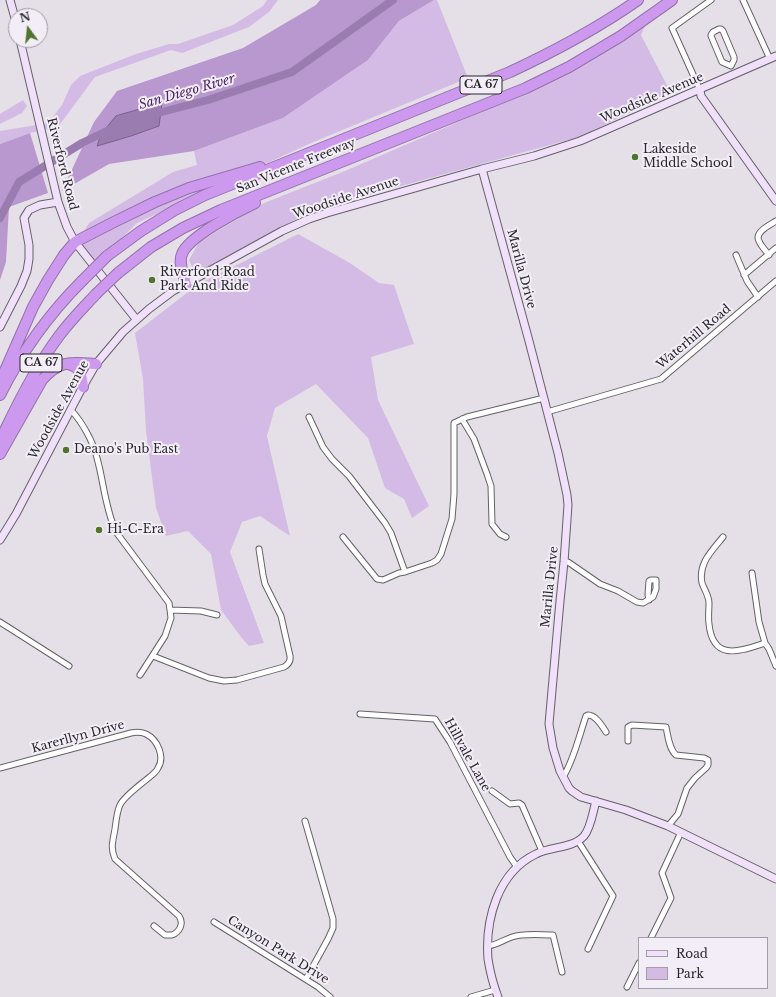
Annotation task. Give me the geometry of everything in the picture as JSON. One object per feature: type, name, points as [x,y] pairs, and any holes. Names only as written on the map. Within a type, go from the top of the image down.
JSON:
[{"type":"highway","name":"San Vicente Freeway","points":[[0,396],[20,359],[64,299],[107,256],[141,231],[181,207],[205,195],[510,72],[557,50],[614,17],[638,0]]},
{"type":"highway","name":"San Vicente Freeway","points":[[0,441],[10,418],[31,379],[60,334],[96,294],[118,273],[151,247],[183,228],[221,210],[526,88],[568,67],[620,36],[672,0]]},
{"type":"highway","points":[[0,382],[32,307],[64,255],[75,242],[155,202],[190,188],[314,151]]},
{"type":"highway","points":[[186,285],[181,263],[182,254],[185,248],[194,240],[214,225],[237,212],[353,157]]},
{"type":"highway","points":[[0,454],[42,380],[50,371],[66,363],[74,362],[96,364]]},
{"type":"highway","points":[[66,363],[75,366],[80,371],[83,387]]},
{"type":"street","points":[[711,0],[672,28],[700,90],[701,96],[776,201]]},
{"type":"street","points":[[743,0],[773,57]]},
{"type":"street","points":[[731,66],[734,57],[723,30],[719,29],[713,32],[711,36],[722,62],[731,66],[734,74]]},
{"type":"street","name":"Riverford Road","points":[[22,48],[55,191],[67,227],[75,242],[136,319]]},
{"type":"street","name":"Woodside Avenue","points":[[0,540],[16,514],[96,364],[136,319],[167,296],[282,231],[308,220],[327,213],[482,169],[534,156],[580,141],[773,57]]},
{"type":"street","name":"Marilla Drive","points":[[482,169],[544,398],[567,495],[568,505],[564,562],[549,724],[553,748],[563,777],[572,791],[581,797],[626,810],[668,826],[776,879]]},
{"type":"street","points":[[0,327],[27,271],[29,259],[24,218],[29,210],[40,205],[58,202]]},
{"type":"street","points":[[769,254],[758,241],[758,237],[759,233],[776,221]]},
{"type":"street","points":[[744,275],[776,248]]},
{"type":"street","points":[[736,255],[747,281],[758,297]]},
{"type":"street","name":"Waterhill Road","points":[[547,412],[661,379],[776,281]]},
{"type":"street","points":[[343,537],[377,580],[383,580],[437,560],[441,554],[452,519],[454,494],[454,423],[462,419],[544,398]]},
{"type":"street","points":[[71,410],[87,432],[97,457],[110,521],[116,532],[169,603],[171,618],[165,636],[140,675]]},
{"type":"street","points":[[309,417],[323,447],[332,459],[349,476],[391,533],[405,572]]},
{"type":"street","points":[[462,419],[474,439],[487,474],[490,486],[492,524],[500,534],[506,537]]},
{"type":"street","points":[[723,537],[706,558],[702,570],[702,582],[709,602],[708,624],[712,640],[718,647],[727,651],[745,649],[765,643]]},
{"type":"street","points":[[152,656],[208,678],[224,681],[237,680],[284,667],[288,664],[290,656],[281,616],[265,584],[259,549]]},
{"type":"street","points":[[564,562],[568,562],[583,574],[600,584],[618,591],[637,602],[643,603],[649,600]]},
{"type":"street","points":[[752,573],[759,622],[765,643],[776,666]]},
{"type":"street","points":[[170,610],[201,611],[217,615]]},
{"type":"street","points":[[0,622],[69,666]]},
{"type":"street","name":"Hillvale Lane","points":[[360,714],[435,720],[450,742],[517,868]]},
{"type":"street","points":[[563,777],[586,716],[592,716],[602,725],[606,732]]},
{"type":"street","points":[[628,741],[628,727],[632,725],[666,727],[671,748],[676,755],[704,758],[708,760],[708,765],[706,768],[687,788],[678,814],[668,826]]},
{"type":"street","name":"Karerllyn Drive","points":[[0,768],[131,733],[139,732],[146,734],[153,739],[158,745],[160,751],[161,758],[158,768],[124,799],[119,806],[112,851],[115,859],[181,919],[181,926],[178,932],[171,935],[165,935],[154,926]]},
{"type":"street","points":[[492,791],[510,804],[519,803],[522,805],[542,851]]},
{"type":"street","points":[[471,997],[496,994],[488,956],[489,927],[491,914],[502,886],[517,868],[532,856],[542,851],[568,845],[578,841],[584,836],[588,829],[596,802]]},
{"type":"street","points":[[305,821],[333,919],[333,928],[306,979]]},
{"type":"street","points":[[652,937],[671,898],[662,873],[681,832]]},
{"type":"street","points":[[578,841],[613,896],[588,949]]},
{"type":"street","name":"Canyon Park Drive","points":[[214,922],[306,979],[323,990],[330,997]]},
{"type":"street","points":[[488,946],[493,946],[508,938],[516,936],[553,935],[562,972]]},
{"type":"street","points":[[627,987],[638,965]]},
{"type":"green space","points":[[267,0],[278,0],[269,12],[249,27],[182,53],[171,50],[95,77],[58,127],[30,133],[0,144],[0,131],[48,123],[62,105],[71,85],[80,76],[136,54],[169,44],[178,44],[233,25],[263,6]]},
{"type":"green space","points":[[434,0],[437,0],[468,78],[311,143],[137,223],[96,263],[78,241],[89,223],[173,172],[197,165],[194,151],[283,118],[368,60],[399,21]]},
{"type":"green space","points":[[647,22],[641,35],[671,93],[579,137],[311,211],[196,275],[189,260],[199,242],[264,203],[345,171],[511,99]]},
{"type":"green space","points":[[23,100],[27,106],[22,113],[0,124],[0,114]]},
{"type":"green space","points":[[298,234],[350,263],[379,283],[394,285],[414,344],[371,357],[378,400],[429,506],[412,518],[404,499],[385,488],[368,438],[316,384],[275,408],[267,436],[290,536],[260,516],[242,522],[230,552],[264,643],[249,646],[221,610],[211,554],[188,531],[166,536],[156,508],[146,431],[143,379],[135,333],[197,285]]},
{"type":"shaded area","points":[[320,0],[434,0],[399,21],[368,60],[283,118],[194,151],[109,164],[62,191],[94,122],[117,91],[243,48],[316,5]]},
{"type":"shaded area","points":[[162,103],[159,126],[97,146],[101,134],[116,116]]},
{"type":"shaded area","points":[[30,133],[48,193],[9,207],[6,262],[0,280],[0,144]]},
{"type":"waterway","name":"San Diego River","points":[[150,115],[208,100],[292,72],[393,0]]},
{"type":"waterway","name":"San Diego River","points":[[0,218],[19,182],[82,143],[111,129]]},
{"type":"place","name":"Lakeside Middle School","points":[[635,157]]},
{"type":"place","name":"Riverford Road Park And Ride","points":[[152,280]]},
{"type":"place","name":"Deano's Pub East","points":[[66,450]]},
{"type":"place","name":"Hi-C-Era","points":[[99,530]]}]
